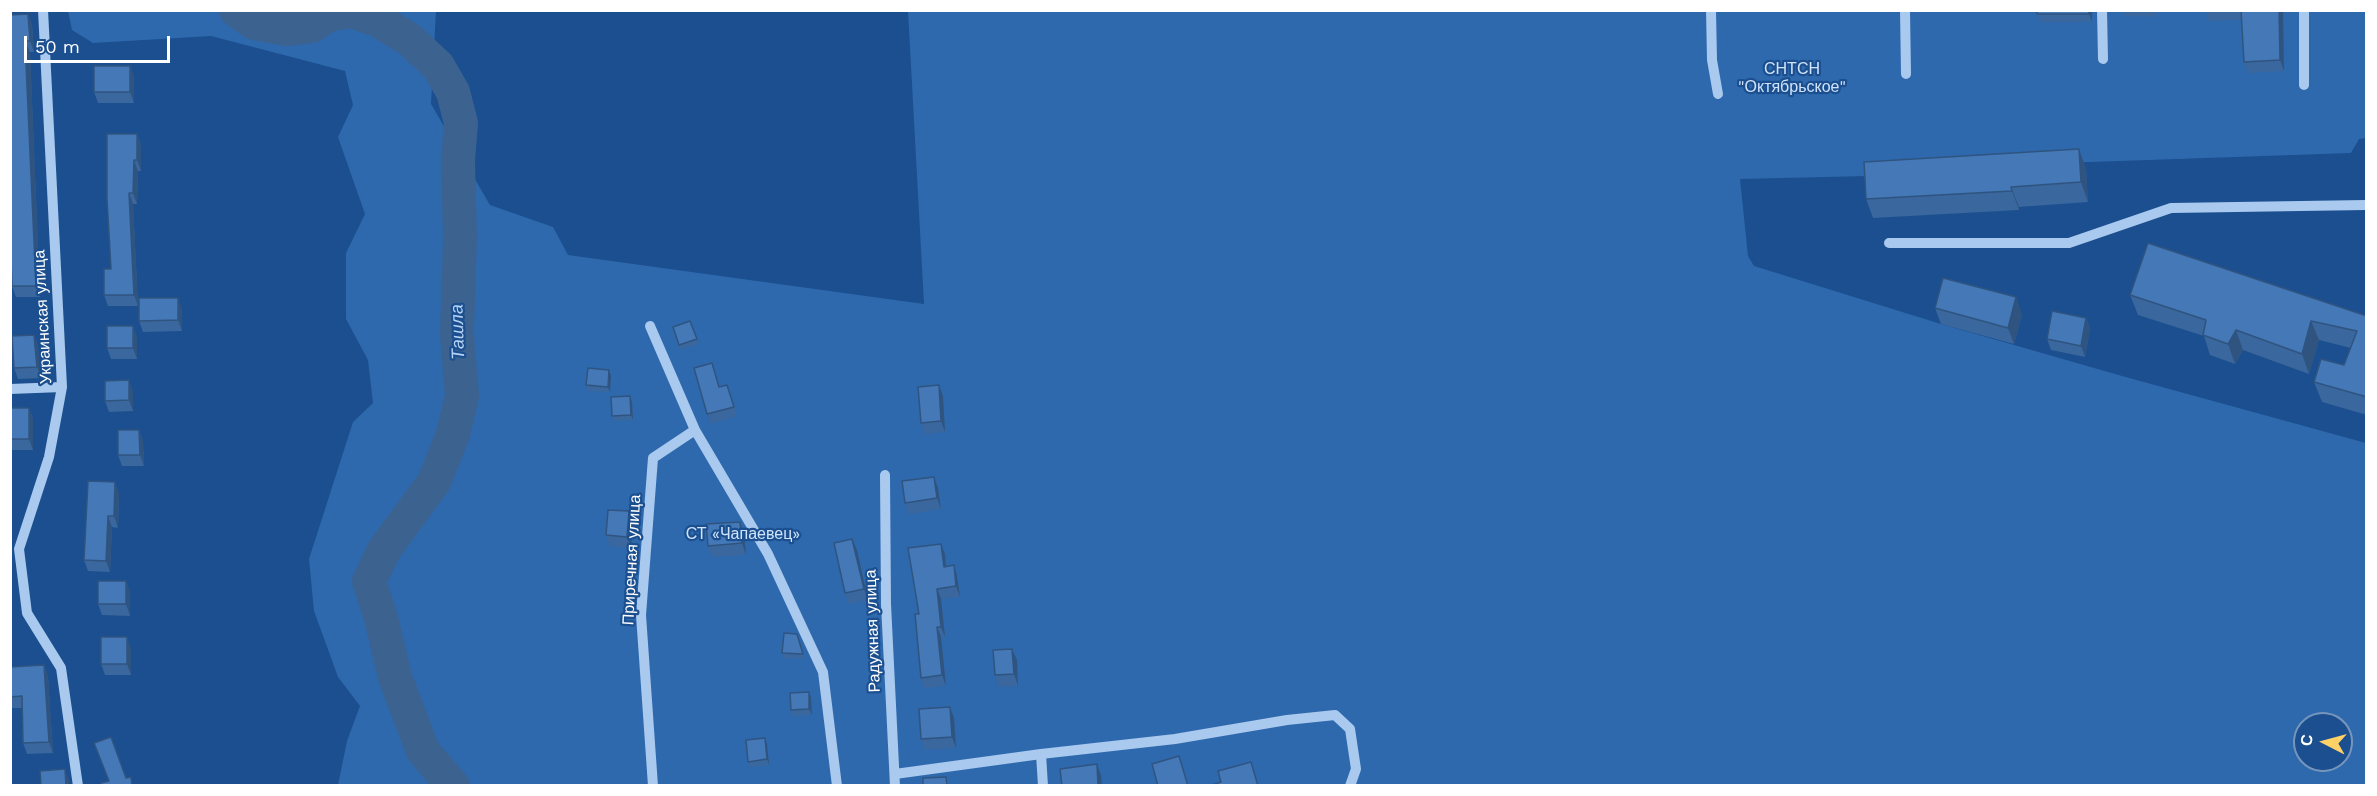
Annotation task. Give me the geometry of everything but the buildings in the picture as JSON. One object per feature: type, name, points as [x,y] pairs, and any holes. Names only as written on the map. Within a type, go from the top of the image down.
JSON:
[{"type":"street","name":"Украинская улица","points":[[43,10],[62,387],[49,457],[20,549],[27,613],[61,668],[78,786]]},
{"type":"street","points":[[1711,10],[1712,60],[1719,94]]},
{"type":"street","points":[[1905,10],[1906,75]]},
{"type":"street","points":[[2103,10],[2103,59]]},
{"type":"street","points":[[2304,10],[2304,85]]},
{"type":"street","points":[[1889,243],[2069,243],[2171,208],[2367,205]]},
{"type":"street","points":[[650,326],[695,430],[768,554],[823,672],[837,786]]},
{"type":"street","points":[[10,389],[62,387]]},
{"type":"street","name":"Приречная улица","points":[[653,786],[641,615],[653,458],[695,430]]},
{"type":"street","name":"Радужная улица","points":[[885,475],[886,604],[895,780]]},
{"type":"street","points":[[895,780],[1041,754],[1175,739],[1287,720],[1335,715],[1350,729],[1356,769],[1350,786]]},
{"type":"street","points":[[1041,754],[1043,786]]},
{"type":"green space","points":[[68,11],[436,11],[431,104],[490,205],[553,227],[568,255],[924,304],[908,11],[2366,11],[2366,138],[2359,139],[2351,153],[2003,165],[1868,176],[1740,179],[1748,256],[1754,266],[1941,324],[2366,443],[2366,785],[338,785],[347,741],[360,706],[338,677],[314,611],[309,559],[353,422],[373,403],[368,360],[346,319],[346,253],[365,214],[338,137],[353,105],[345,71],[211,36],[93,43],[72,30]]},
{"type":"waterway","name":"Ташла","points":[[236,10],[254,23],[287,29],[312,26],[328,15],[351,11],[378,20],[410,40],[438,66],[453,92],[461,123],[458,160],[460,237],[457,334],[462,396],[453,434],[434,482],[384,550],[369,581],[381,618],[395,677],[423,751],[453,786]]},
{"type":"park label","name":"СНТСН \"Октябрьское\"","points":[[1792,78]]},
{"type":"park label","name":"СТ «Чапаевец»","points":[[743,534]]}]
